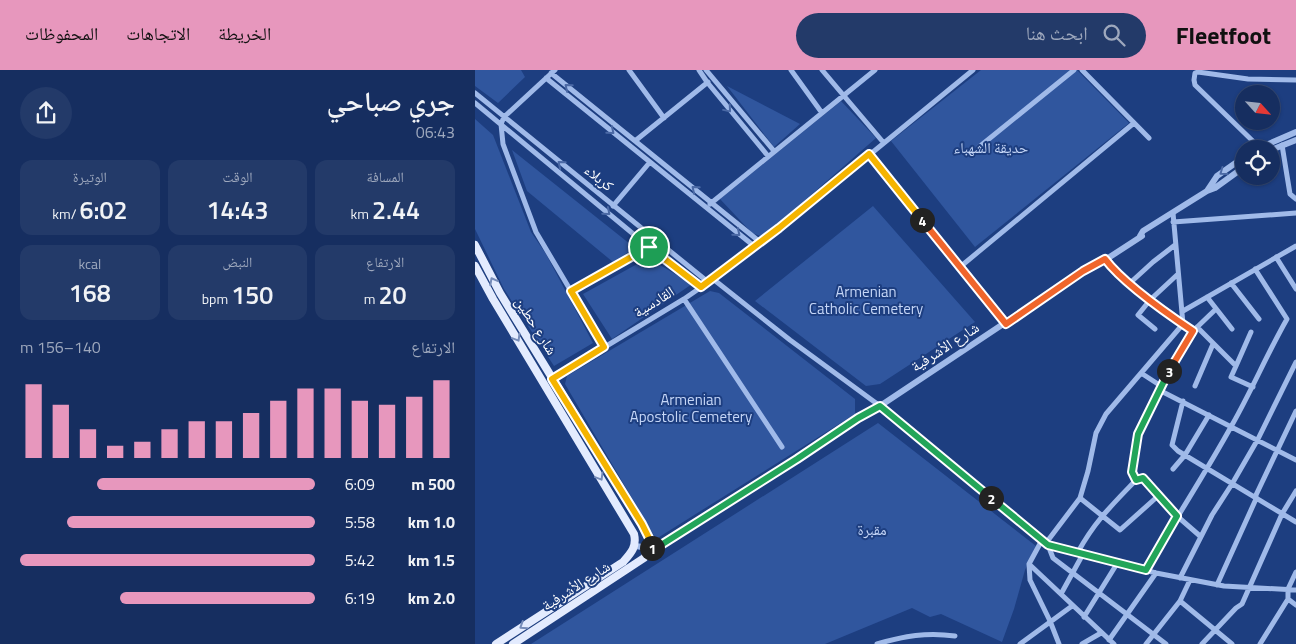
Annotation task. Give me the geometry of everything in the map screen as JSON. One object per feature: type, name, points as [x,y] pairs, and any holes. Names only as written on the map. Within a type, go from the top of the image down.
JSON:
[{"type":"main road","name":"شارع حطين","points":[[475,245],[500,293],[642,524],[650,540],[650,548]]},
{"type":"main road","name":"شارع حطين","points":[[475,266],[634,534],[635,546]]},
{"type":"main road","name":"شارع الأشرفية","points":[[496,644],[623,562],[635,546]]},
{"type":"main road","name":"شارع الأشرفية","points":[[513,644],[644,558],[650,548]]},
{"type":"street","points":[[629,70],[663,118]]},
{"type":"street","points":[[699,70],[768,156]]},
{"type":"street","points":[[706,70],[774,151]]},
{"type":"street","points":[[791,70],[822,113]]},
{"type":"street","points":[[822,70],[883,142]]},
{"type":"street","points":[[706,208],[875,70]]},
{"type":"street","name":"القادسية","points":[[552,379],[711,280],[779,228],[973,70]]},
{"type":"street","points":[[979,147],[1074,70]]},
{"type":"street","points":[[1082,70],[1149,138]]},
{"type":"street","points":[[604,347],[536,232],[503,144],[501,124],[504,117],[553,72],[760,242]]},
{"type":"street","points":[[1251,140],[1195,85],[1193,80],[1196,72],[1255,80],[1296,80]]},
{"type":"street","points":[[545,78],[754,246]]},
{"type":"street","points":[[635,141],[712,78]]},
{"type":"street","name":"كربلاء","points":[[475,93],[613,206],[880,406],[1045,543]]},
{"type":"street","name":"كربلاء","points":[[475,103],[649,247],[701,287]]},
{"type":"street","points":[[960,267],[1134,123]]},
{"type":"street","points":[[1278,140],[1296,132]]},
{"type":"street","points":[[1296,140],[1282,145],[1290,194],[1296,199]]},
{"type":"street","points":[[869,154],[1006,324]]},
{"type":"street","points":[[613,206],[650,162]]},
{"type":"street","name":"شارع الأشرفية","points":[[1207,191],[1217,176],[1235,163]]},
{"type":"street","name":"شارع الأشرفية","points":[[650,548],[661,545],[797,459],[805,457],[860,418],[1235,174]]},
{"type":"street","points":[[1059,644],[1051,621],[1030,580],[1029,564],[1080,498],[1096,433],[1106,414],[1159,355],[1183,324],[1173,213]]},
{"type":"street","points":[[1173,222],[1296,213]]},
{"type":"street","points":[[1130,283],[1175,245]]},
{"type":"street","points":[[1183,311],[1296,246]]},
{"type":"street","points":[[571,291],[649,247]]},
{"type":"street","points":[[1277,257],[1296,289]]},
{"type":"street","points":[[1105,259],[1111,267],[1150,300],[1183,324],[1195,329],[1236,366]]},
{"type":"street","points":[[1146,570],[1232,426],[1287,319],[1255,269]]},
{"type":"street","points":[[1155,329],[1137,315],[1178,274]]},
{"type":"street","points":[[1231,283],[1259,319]]},
{"type":"street","points":[[1207,297],[1232,329]]},
{"type":"street","points":[[684,298],[782,447]]},
{"type":"street","points":[[1136,480],[1132,472],[1138,434],[1176,358],[1195,329],[1216,309]]},
{"type":"street","points":[[1251,332],[1231,377],[1253,387]]},
{"type":"street","points":[[1195,386],[1213,344]]},
{"type":"street","points":[[1180,578],[1200,536],[1258,440],[1296,362]]},
{"type":"street","points":[[1141,373],[1160,388],[1183,401],[1296,460]]},
{"type":"street","points":[[1183,401],[1172,445],[1185,455],[1296,522]]},
{"type":"street","points":[[1217,585],[1256,499],[1256,495],[1296,411]]},
{"type":"street","points":[[1173,469],[1185,455],[1209,415]]},
{"type":"street","points":[[1061,594],[1073,573],[1089,532],[1101,515],[1136,480],[1143,478],[1177,516],[1200,536]]},
{"type":"street","points":[[1202,644],[1235,608],[1242,604],[1282,514],[1296,491]]},
{"type":"street","points":[[1080,498],[1120,530],[1158,496]]},
{"type":"street","points":[[1045,543],[1156,573],[1190,580],[1217,585],[1296,590]]},
{"type":"street","points":[[1045,543],[1053,558],[1166,644]]},
{"type":"street","points":[[635,546],[650,548]]},
{"type":"street","points":[[1084,617],[1100,594],[1118,562]]},
{"type":"street","points":[[1029,564],[1113,644]]},
{"type":"street","points":[[1260,644],[1288,599],[1288,589],[1296,572]]},
{"type":"street","points":[[1109,640],[1156,573]]},
{"type":"street","points":[[1146,644],[1180,601],[1190,580]]},
{"type":"street","points":[[1288,599],[1296,605]]},
{"type":"street","points":[[1180,601],[1232,644]]},
{"type":"street","points":[[1021,644],[1073,606]]},
{"type":"street","points":[[877,644],[936,633],[955,636]]},
{"type":"street","points":[[1082,644],[1101,633]]},
{"type":"green space","points":[[475,70],[521,70],[525,77],[498,103],[475,86]]},
{"type":"green space","name":"حديقة الشهباء","points":[[981,70],[1077,70],[1129,123],[975,247],[891,141]]},
{"type":"green space","points":[[727,86],[800,124],[774,147]]},
{"type":"green space","points":[[841,101],[876,138],[763,237],[752,233],[720,199]]},
{"type":"green space","points":[[475,119],[493,135],[531,232],[546,254],[593,343],[554,366],[504,289],[475,229]]},
{"type":"green space","points":[[512,150],[635,248],[613,262],[527,191]]},
{"type":"green space","name":"Armenian Catholic Cemetery","points":[[873,206],[975,322],[880,384],[866,386],[755,301]]},
{"type":"green space","points":[[648,258],[692,284],[612,339],[583,294]]},
{"type":"green space","name":"Armenian Apostolic Cemetery","points":[[710,291],[719,293],[855,399],[855,414],[656,539],[565,384],[567,376]]},
{"type":"green space","name":"مقبرة","points":[[878,423],[1036,546],[1025,570],[1002,642],[941,614],[930,617],[912,608],[825,644],[531,644]]},
{"type":"route","points":[[869,154],[1006,324],[1083,271],[1105,259],[1111,267],[1150,300],[1193,331],[1176,358],[1138,434],[1132,472],[1136,480],[1143,478],[1177,516],[1146,570],[1048,545],[880,406],[858,418],[661,545],[650,548],[650,540],[642,524],[552,379],[604,347],[571,291],[649,247],[701,287],[779,228],[869,154]]}]
